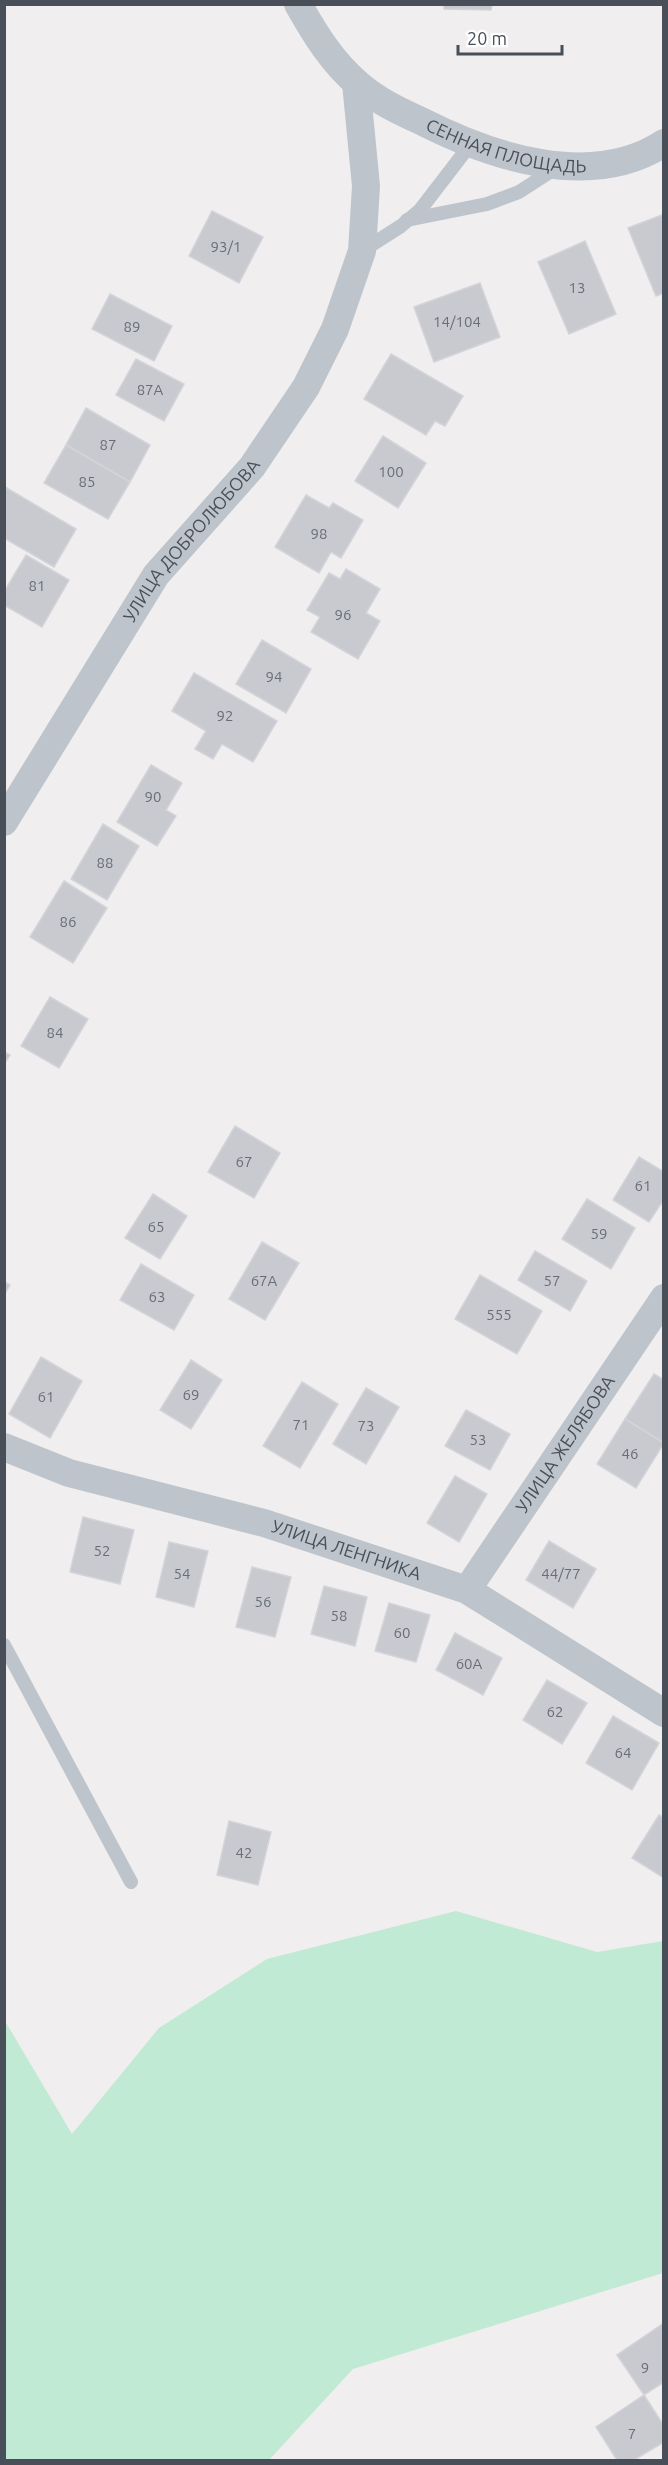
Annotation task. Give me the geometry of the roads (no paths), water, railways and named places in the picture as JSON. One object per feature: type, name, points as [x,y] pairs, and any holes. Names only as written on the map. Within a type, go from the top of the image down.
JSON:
[{"type":"street","name":"СЕННАЯ ПЛОЩАДЬ","points":[[298,4],[320,42],[342,70],[356,83],[400,111],[470,145],[541,164],[583,167],[620,161],[661,147]]},
{"type":"street","points":[[356,83],[366,186],[362,251]]},
{"type":"street","name":"УЛИЦА ДОБРОЛЮБОВА","points":[[4,822],[156,575],[252,468],[306,387],[335,329],[362,251]]},
{"type":"street","name":"УЛИЦА ЖЕЛЯБОВА","points":[[467,1590],[663,1298]]},
{"type":"street","name":"УЛИЦА ЛЕНГНИКА","points":[[4,1447],[69,1473],[264,1523],[467,1590],[663,1713]]},
{"type":"lane","points":[[362,251],[407,220],[432,195],[470,145]]},
{"type":"lane","points":[[407,220],[487,204],[519,192],[561,165]]},
{"type":"lane","points":[[4,1645],[131,1882]]}]
